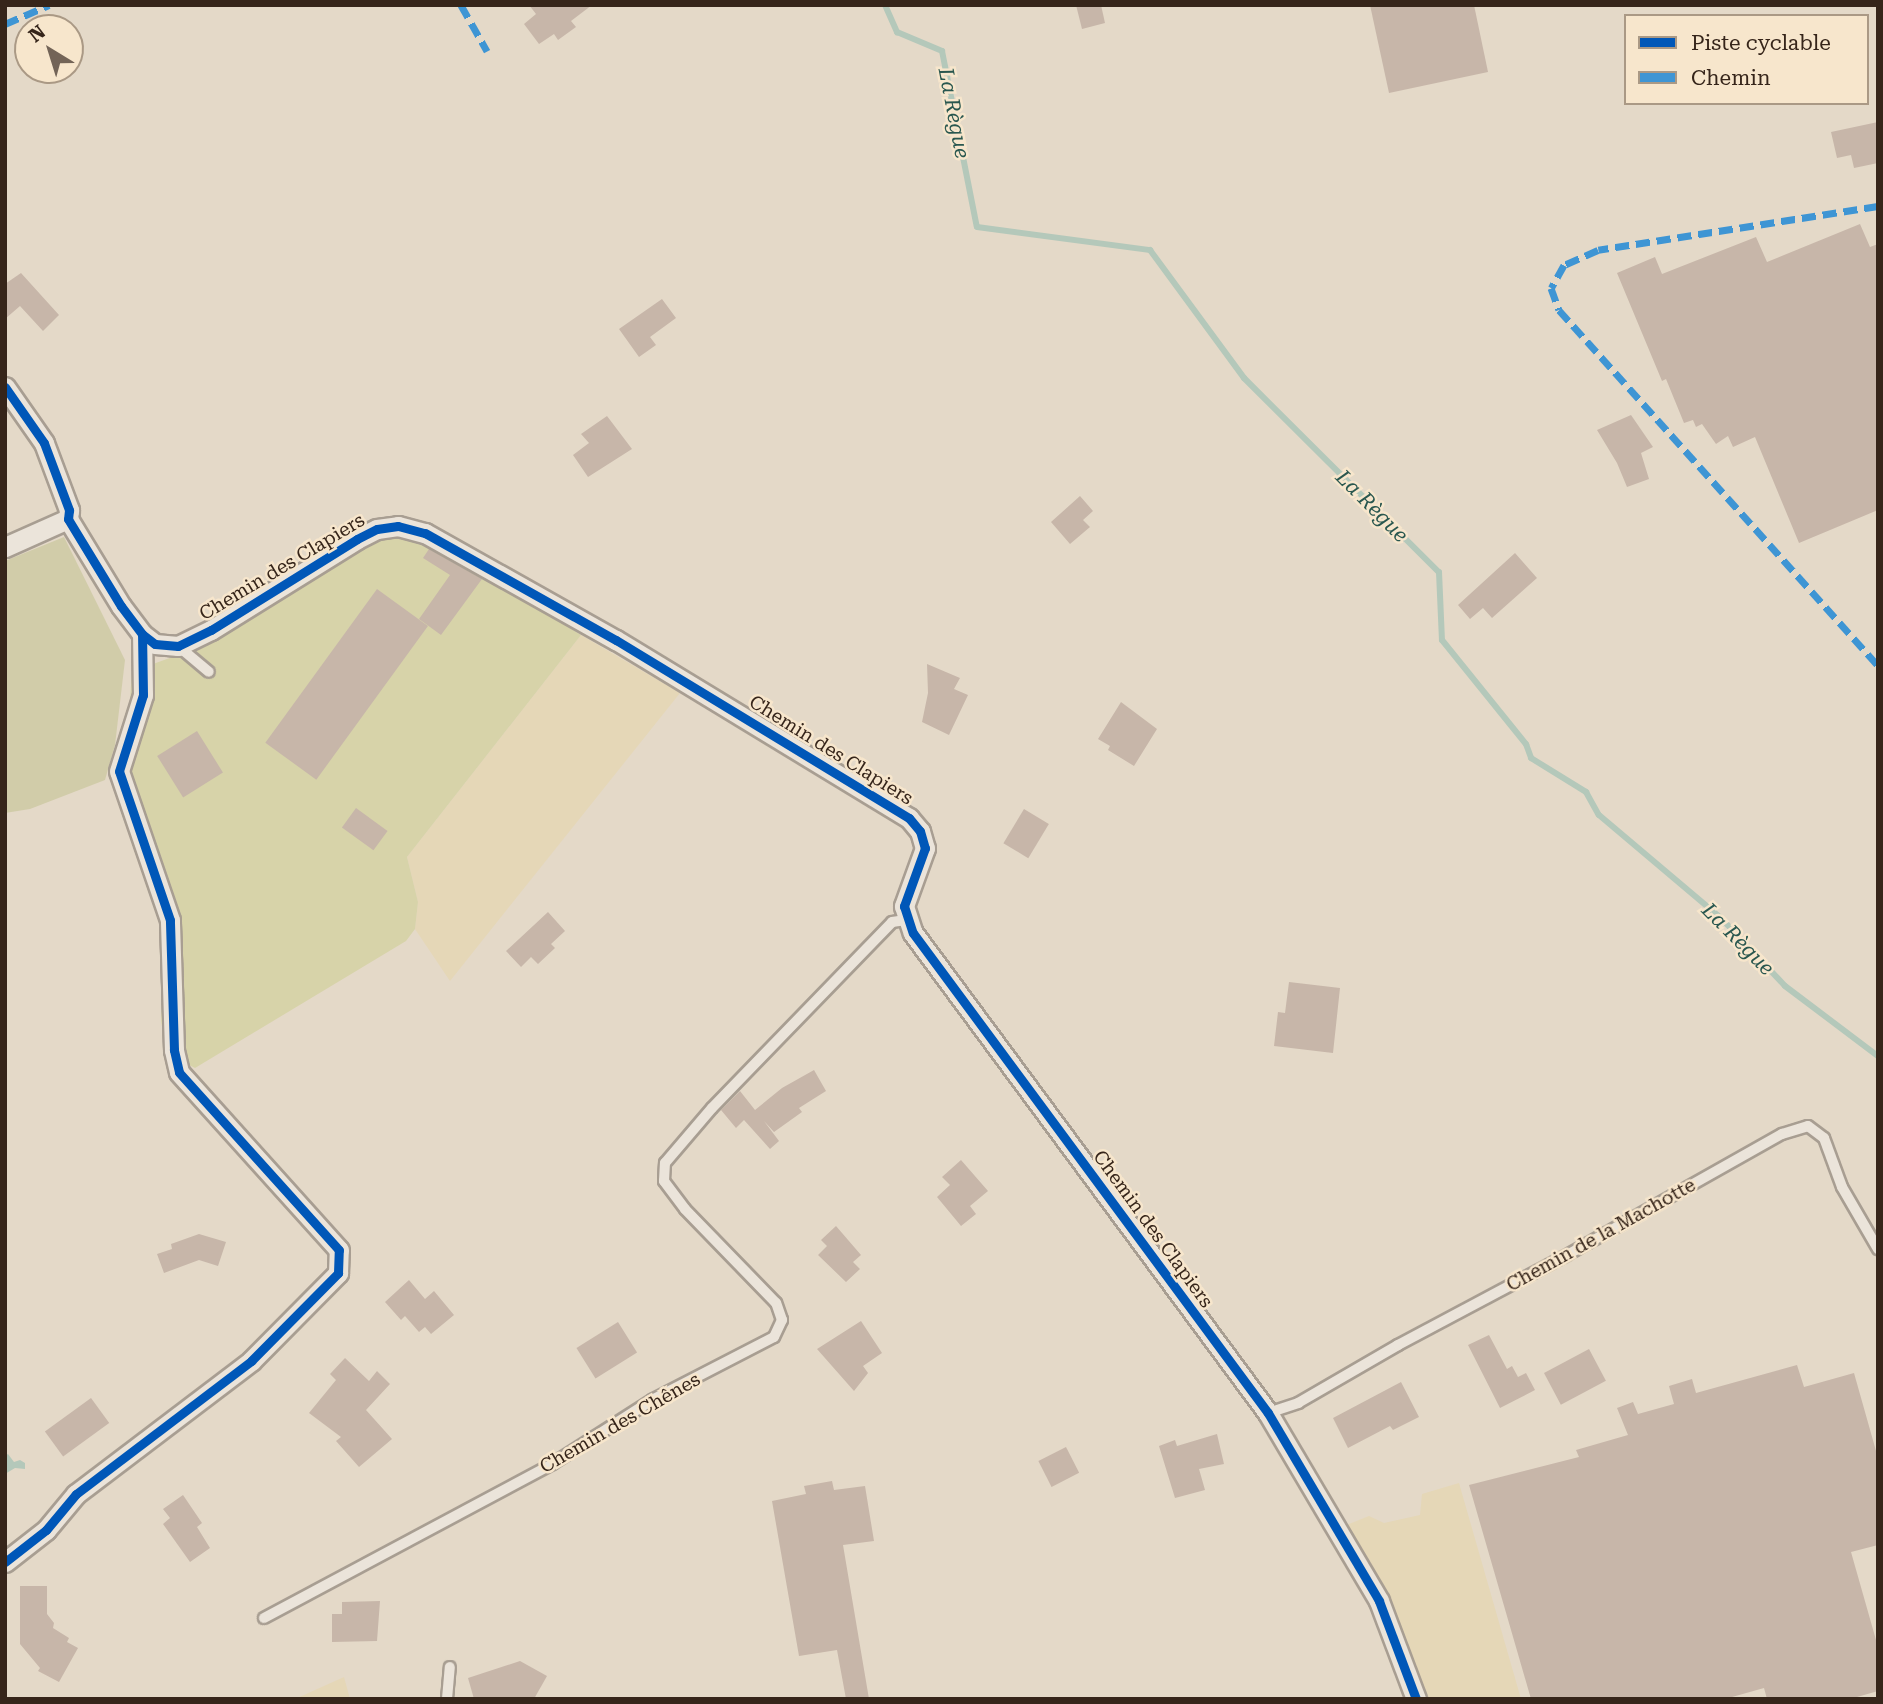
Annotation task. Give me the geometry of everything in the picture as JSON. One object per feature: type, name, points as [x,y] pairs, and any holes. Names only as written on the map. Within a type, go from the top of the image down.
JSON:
[{"type":"street","points":[[5,387],[44,443],[69,510],[68,519],[121,606],[142,634],[155,644],[178,646]]},
{"type":"street","points":[[5,547],[68,519]]},
{"type":"street","name":"Chemin des Clapiers","points":[[178,646],[211,630],[377,529],[398,526],[425,533],[627,646],[909,818],[920,831],[925,848],[904,906],[906,920],[913,933],[1268,1413],[1379,1601],[1416,1699]]},
{"type":"street","points":[[5,1562],[46,1530],[76,1494],[251,1361],[338,1273],[339,1250],[179,1072],[174,1050],[170,920],[119,771],[143,695],[142,634]]},
{"type":"lane","points":[[178,646],[209,672]]},
{"type":"lane","name":"Chemin des Chênes","points":[[264,1618],[552,1464],[652,1400],[774,1337],[782,1320],[776,1303],[685,1209],[664,1181],[665,1163],[712,1108],[892,922],[906,920]]},
{"type":"lane","name":"Chemin de la Machotte","points":[[1268,1413],[1298,1403],[1398,1345],[1567,1255],[1782,1134],[1808,1126],[1824,1138],[1842,1187],[1878,1249]]},
{"type":"lane","points":[[447,1699],[450,1667]]},
{"type":"shaded area","points":[[401,534],[433,542],[581,635],[407,857],[418,902],[415,929],[406,941],[195,1068],[167,1054],[161,1021],[165,916],[123,803],[134,641],[153,664],[178,655],[361,544]]},
{"type":"shaded area","points":[[64,537],[125,660],[115,745],[105,780],[30,809],[5,813],[5,561]]},
{"type":"shaded area","points":[[581,635],[680,693],[450,981],[415,929],[418,902],[407,857]]},
{"type":"shaded area","points":[[8,1454],[14,1462],[20,1460],[25,1463],[25,1469],[15,1468],[5,1474],[5,1456]]},
{"type":"shaded area","points":[[1459,1483],[1521,1699],[1427,1699],[1389,1600],[1339,1528],[1369,1516],[1384,1523],[1420,1515],[1422,1494]]},
{"type":"shaded area","points":[[344,1677],[350,1699],[295,1699]]},
{"type":"building","points":[[529,5],[592,5],[571,21],[576,27],[558,40],[554,34],[539,44],[524,24],[536,14]]},
{"type":"building","points":[[1076,5],[1101,5],[1105,23],[1082,29]]},
{"type":"building","points":[[1370,5],[1474,5],[1488,72],[1389,93]]},
{"type":"building","points":[[1878,122],[1878,163],[1854,168],[1851,155],[1837,158],[1831,132]]},
{"type":"building","points":[[1860,224],[1870,247],[1878,244],[1878,510],[1799,543],[1755,437],[1733,447],[1728,436],[1716,444],[1702,424],[1696,427],[1693,420],[1684,423],[1666,379],[1662,381],[1617,273],[1655,257],[1662,274],[1756,237],[1767,262]]},
{"type":"building","points":[[21,273],[59,315],[43,331],[20,306],[5,319],[5,284]]},
{"type":"building","points":[[662,299],[676,318],[650,337],[656,345],[639,357],[619,329]]},
{"type":"building","points":[[1631,415],[1653,447],[1641,453],[1649,479],[1627,487],[1617,463],[1597,430]]},
{"type":"building","points":[[607,416],[632,449],[588,477],[573,455],[589,443],[581,434]]},
{"type":"building","points":[[1080,496],[1093,511],[1083,520],[1090,527],[1070,544],[1051,522]]},
{"type":"building","points":[[429,549],[482,579],[441,635],[419,619],[450,575],[423,558]]},
{"type":"building","points":[[1515,553],[1537,578],[1492,618],[1483,608],[1470,619],[1458,605]]},
{"type":"building","points":[[377,589],[428,626],[316,780],[265,743]]},
{"type":"building","points":[[927,664],[960,678],[954,689],[968,695],[949,735],[922,722],[928,693]]},
{"type":"building","points":[[1121,702],[1157,729],[1134,766],[1108,750],[1110,746],[1098,739]]},
{"type":"building","points":[[197,731],[223,773],[183,797],[157,756]]},
{"type":"building","points":[[356,808],[388,831],[373,850],[342,827]]},
{"type":"building","points":[[1024,809],[1049,824],[1028,858],[1003,843]]},
{"type":"building","points":[[548,912],[565,931],[551,944],[555,948],[538,964],[531,957],[521,967],[506,951]]},
{"type":"building","points":[[1289,982],[1340,988],[1333,1053],[1274,1046],[1278,1012],[1285,1013]]},
{"type":"building","points":[[814,1070],[826,1091],[799,1108],[802,1112],[774,1132],[764,1121],[779,1141],[770,1149],[744,1120],[736,1128],[721,1110],[740,1091],[755,1110],[782,1088]]},
{"type":"building","points":[[961,1160],[988,1191],[970,1206],[976,1214],[961,1226],[937,1197],[950,1185],[942,1177]]},
{"type":"building","points":[[836,1226],[861,1255],[853,1262],[860,1269],[846,1282],[818,1255],[827,1246],[821,1240]]},
{"type":"building","points":[[199,1234],[226,1242],[218,1266],[199,1260],[164,1273],[157,1254],[172,1249],[171,1244]]},
{"type":"building","points":[[409,1280],[425,1299],[434,1291],[454,1315],[431,1334],[425,1327],[419,1332],[405,1316],[401,1320],[385,1302]]},
{"type":"building","points":[[861,1321],[882,1353],[863,1366],[868,1373],[854,1391],[817,1349]]},
{"type":"building","points":[[618,1322],[637,1353],[596,1378],[576,1348]]},
{"type":"building","points":[[1489,1335],[1507,1369],[1512,1366],[1518,1377],[1526,1373],[1535,1390],[1500,1408],[1468,1345]]},
{"type":"building","points":[[1589,1349],[1606,1381],[1561,1405],[1544,1373]]},
{"type":"building","points":[[345,1358],[369,1381],[377,1371],[390,1384],[366,1410],[392,1439],[359,1467],[336,1441],[341,1437],[309,1413],[336,1380],[330,1374]]},
{"type":"building","points":[[1797,1365],[1804,1387],[1854,1373],[1878,1458],[1878,1545],[1851,1552],[1878,1647],[1878,1691],[1850,1699],[1767,1699],[1764,1688],[1725,1699],[1531,1699],[1469,1485],[1579,1457],[1576,1450],[1628,1435],[1617,1408],[1633,1402],[1638,1414],[1674,1404],[1669,1386],[1692,1379],[1696,1393]]},
{"type":"building","points":[[1401,1382],[1419,1417],[1393,1430],[1390,1426],[1348,1448],[1333,1418]]},
{"type":"building","points":[[91,1398],[109,1423],[63,1457],[45,1432]]},
{"type":"building","points":[[1217,1434],[1224,1464],[1199,1469],[1205,1490],[1175,1498],[1159,1446],[1175,1440],[1177,1446]]},
{"type":"building","points":[[1066,1447],[1079,1473],[1052,1487],[1038,1461]]},
{"type":"building","points":[[832,1481],[834,1490],[865,1486],[874,1541],[843,1545],[869,1699],[846,1699],[837,1650],[799,1656],[772,1501],[806,1494],[804,1486]]},
{"type":"building","points":[[183,1495],[202,1523],[197,1527],[210,1548],[190,1562],[163,1524],[170,1518],[163,1509]]},
{"type":"building","points":[[20,1586],[47,1586],[47,1614],[54,1623],[53,1628],[69,1638],[67,1642],[78,1648],[59,1682],[38,1671],[40,1668],[20,1644]]},
{"type":"building","points":[[380,1601],[377,1641],[332,1642],[332,1614],[342,1614],[342,1602]]},
{"type":"building","points":[[520,1661],[547,1676],[534,1699],[474,1699],[468,1678]]},
{"type":"waterway","name":"La Règue","points":[[885,5],[897,32],[942,51],[977,227],[1150,250],[1244,378],[1439,572],[1442,640],[1526,744],[1531,758],[1586,792],[1599,815],[1721,918],[1785,986],[1878,1056]]},
{"type":"marked path","points":[[5,24],[49,5]]},
{"type":"marked path","points":[[461,5],[487,51]]},
{"type":"marked path","points":[[1878,206],[1598,250],[1564,265],[1551,288],[1559,310],[1878,666]]},
{"type":"cycle path","points":[[5,387],[44,443],[69,510],[68,519],[121,606],[142,634],[155,644],[178,646],[211,630],[357,539],[377,529],[398,526],[425,533],[616,640],[909,818],[920,831],[925,848],[904,906],[913,933],[1268,1413],[1379,1601],[1416,1699]]},
{"type":"cycle path","points":[[5,1562],[46,1530],[76,1494],[251,1361],[338,1273],[339,1250],[179,1072],[174,1050],[170,920],[119,771],[143,695],[142,634]]}]
